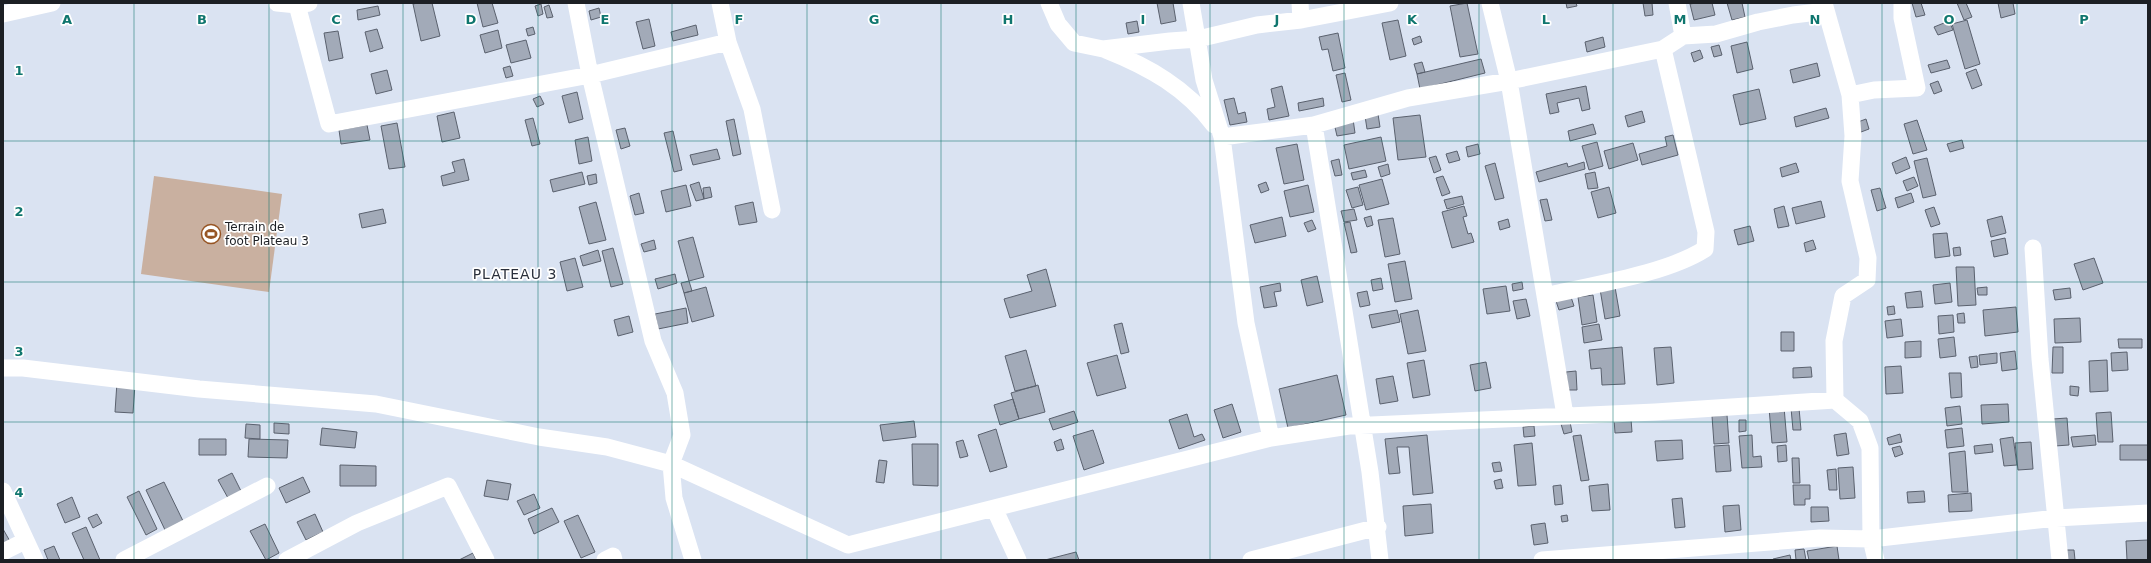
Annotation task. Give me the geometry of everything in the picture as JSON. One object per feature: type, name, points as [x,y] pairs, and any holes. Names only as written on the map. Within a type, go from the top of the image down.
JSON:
[{"type":"street","points":[[3,14],[52,3]]},
{"type":"street","points":[[277,3],[303,4],[329,124],[590,75],[728,42]]},
{"type":"street","points":[[576,3],[590,75],[653,341],[675,394],[682,436],[672,464],[674,498],[693,560]]},
{"type":"street","points":[[720,3],[728,42],[752,109],[772,210]]},
{"type":"street","points":[[1049,3],[1058,24],[1074,43],[1103,49],[1139,63],[1174,85],[1201,108],[1222,137]]},
{"type":"street","points":[[1191,3],[1204,80],[1222,137],[1246,323],[1271,438]]},
{"type":"street","points":[[1300,3],[1301,20]]},
{"type":"street","points":[[1103,49],[1170,40],[1198,39],[1257,25],[1301,20],[1390,3]]},
{"type":"street","points":[[1490,3],[1509,81],[1564,415]]},
{"type":"street","points":[[1677,3],[1683,36]]},
{"type":"street","points":[[1850,95],[1874,90],[1917,88],[1902,18],[1902,3]]},
{"type":"street","points":[[1222,137],[1314,125],[1408,98],[1509,81],[1663,49],[1683,36],[1716,34],[1758,22],[1825,7],[1850,95],[1853,136],[1850,181],[1868,258],[1867,280],[1843,296],[1834,341],[1836,400]]},
{"type":"street","points":[[1545,296],[1642,273],[1696,255],[1705,249],[1706,232],[1663,49]]},
{"type":"street","points":[[1314,125],[1363,424],[1378,527],[1380,560]]},
{"type":"street","points":[[2033,248],[2040,359],[2060,560]]},
{"type":"street","points":[[3,368],[23,368],[199,389],[376,404],[539,437],[607,447],[672,464],[848,545],[1271,438],[1363,424],[1655,412],[1836,400],[1860,421],[1870,448],[1871,539],[1876,560]]},
{"type":"street","points":[[124,560],[267,486]]},
{"type":"street","points":[[287,560],[357,523],[448,486],[486,560]]},
{"type":"street","points":[[3,491],[35,560]]},
{"type":"street","points":[[994,508],[1018,560]]},
{"type":"street","points":[[1542,560],[1820,538],[1871,539],[1910,536],[2056,518],[2148,513]]},
{"type":"street","points":[[1251,560],[1378,527]]},
{"type":"street","points":[[3,552],[25,541]]},
{"type":"street","points":[[605,560],[612,556],[614,560]]},
{"type":"shaded area","name":"Terrain de foot Plateau 3","points":[[154,176],[282,194],[269,292],[141,274]]},
{"type":"building","points":[[432,3],[440,36],[421,41],[413,4]]},
{"type":"building","points":[[477,3],[492,3],[498,23],[483,27]]},
{"type":"building","points":[[1157,3],[1173,3],[1176,21],[1161,24]]},
{"type":"building","points":[[1467,3],[1478,54],[1460,57],[1450,6]]},
{"type":"building","points":[[1566,3],[1576,3],[1577,6],[1567,8]]},
{"type":"building","points":[[1643,3],[1652,3],[1653,15],[1645,16]]},
{"type":"building","points":[[1712,3],[1715,15],[1694,20],[1690,4]]},
{"type":"building","points":[[1727,3],[1742,3],[1745,17],[1732,20]]},
{"type":"building","points":[[1912,3],[1921,3],[1925,15],[1916,17]]},
{"type":"building","points":[[1957,3],[1966,3],[1972,17],[1964,20]]},
{"type":"building","points":[[1998,3],[2013,3],[2015,14],[2001,18]]},
{"type":"building","points":[[541,4],[543,14],[538,16],[535,6]]},
{"type":"building","points":[[549,5],[553,17],[547,18],[544,7]]},
{"type":"building","points":[[378,6],[380,15],[358,20],[357,10]]},
{"type":"building","points":[[599,8],[601,17],[591,20],[589,11]]},
{"type":"building","points":[[649,19],[655,46],[643,49],[636,22]]},
{"type":"building","points":[[1398,20],[1406,56],[1390,60],[1382,23]]},
{"type":"building","points":[[1967,20],[1980,64],[1965,69],[1952,24]]},
{"type":"building","points":[[1137,21],[1139,32],[1128,34],[1126,23]]},
{"type":"building","points":[[1949,21],[1953,30],[1938,35],[1934,27]]},
{"type":"building","points":[[696,25],[698,35],[673,41],[671,32]]},
{"type":"building","points":[[533,27],[535,34],[528,36],[526,29]]},
{"type":"building","points":[[377,29],[383,48],[370,52],[365,32]]},
{"type":"building","points":[[498,30],[502,48],[485,53],[480,35]]},
{"type":"building","points":[[338,31],[343,58],[329,61],[324,33]]},
{"type":"building","points":[[1338,33],[1345,68],[1333,71],[1328,49],[1322,50],[1319,37]]},
{"type":"building","points":[[1420,36],[1422,42],[1414,45],[1412,39]]},
{"type":"building","points":[[1603,37],[1605,47],[1587,52],[1585,42]]},
{"type":"building","points":[[526,40],[531,58],[511,63],[506,45]]},
{"type":"building","points":[[1747,42],[1753,69],[1737,73],[1731,46]]},
{"type":"building","points":[[1719,45],[1722,55],[1714,57],[1711,47]]},
{"type":"building","points":[[1700,50],[1703,58],[1694,62],[1691,53]]},
{"type":"building","points":[[1481,59],[1485,73],[1420,89],[1417,74]]},
{"type":"building","points":[[1947,60],[1950,68],[1931,73],[1928,65]]},
{"type":"building","points":[[1422,62],[1425,72],[1417,74],[1414,64]]},
{"type":"building","points":[[1817,63],[1820,76],[1793,83],[1790,70]]},
{"type":"building","points":[[510,66],[513,76],[506,78],[503,68]]},
{"type":"building","points":[[1976,69],[1982,85],[1972,89],[1966,73]]},
{"type":"building","points":[[387,70],[392,90],[376,94],[371,74]]},
{"type":"building","points":[[1345,73],[1351,100],[1342,102],[1336,75]]},
{"type":"building","points":[[1938,81],[1942,91],[1934,94],[1930,84]]},
{"type":"building","points":[[1282,86],[1289,116],[1269,120],[1267,109],[1275,107],[1271,89]]},
{"type":"building","points":[[1586,86],[1590,109],[1582,111],[1579,98],[1557,103],[1559,112],[1550,114],[1546,94]]},
{"type":"building","points":[[1759,89],[1766,119],[1740,125],[1733,95]]},
{"type":"building","points":[[577,92],[583,119],[569,123],[562,96]]},
{"type":"building","points":[[540,96],[544,104],[537,107],[533,99]]},
{"type":"building","points":[[1234,98],[1238,114],[1245,112],[1247,122],[1230,125],[1224,100]]},
{"type":"building","points":[[1323,98],[1324,106],[1299,111],[1298,103]]},
{"type":"building","points":[[1826,108],[1829,118],[1796,127],[1794,117]]},
{"type":"building","points":[[1642,111],[1645,122],[1628,127],[1625,116]]},
{"type":"building","points":[[454,112],[460,138],[442,142],[437,116]]},
{"type":"building","points":[[1378,114],[1380,127],[1367,129],[1365,116]]},
{"type":"building","points":[[1420,115],[1426,157],[1398,160],[1393,118]]},
{"type":"building","points":[[533,118],[540,144],[532,146],[525,120]]},
{"type":"building","points":[[734,119],[741,154],[733,156],[726,121]]},
{"type":"building","points":[[1353,119],[1355,133],[1337,136],[1334,123]]},
{"type":"building","points":[[1866,119],[1869,129],[1861,132],[1858,122]]},
{"type":"building","points":[[1917,120],[1927,150],[1913,154],[1904,124]]},
{"type":"building","points":[[397,123],[405,167],[389,169],[381,126]]},
{"type":"building","points":[[1593,124],[1596,134],[1570,141],[1568,131]]},
{"type":"building","points":[[367,125],[370,140],[341,144],[339,130]]},
{"type":"building","points":[[625,128],[630,146],[621,149],[616,130]]},
{"type":"building","points":[[673,131],[682,170],[674,172],[664,133]]},
{"type":"building","points":[[1673,135],[1678,155],[1642,165],[1639,154],[1667,146],[1665,137]]},
{"type":"building","points":[[588,137],[592,161],[579,164],[575,140]]},
{"type":"building","points":[[1381,137],[1386,161],[1349,169],[1344,145]]},
{"type":"building","points":[[1962,140],[1964,148],[1950,152],[1947,144]]},
{"type":"building","points":[[1597,142],[1603,166],[1589,170],[1582,146]]},
{"type":"building","points":[[1633,143],[1638,160],[1609,169],[1604,151]]},
{"type":"building","points":[[1297,144],[1304,180],[1284,184],[1276,148]]},
{"type":"building","points":[[1478,144],[1480,154],[1468,157],[1466,147]]},
{"type":"building","points":[[717,149],[720,159],[693,165],[690,155]]},
{"type":"building","points":[[1457,151],[1460,160],[1449,163],[1446,154]]},
{"type":"building","points":[[1436,156],[1441,170],[1434,173],[1429,158]]},
{"type":"building","points":[[1906,157],[1910,168],[1896,174],[1892,163]]},
{"type":"building","points":[[1927,158],[1936,195],[1923,198],[1914,161]]},
{"type":"building","points":[[464,159],[469,180],[443,186],[441,176],[455,172],[452,162]]},
{"type":"building","points":[[1339,159],[1342,175],[1335,176],[1331,161]]},
{"type":"building","points":[[1584,162],[1585,169],[1539,182],[1536,172],[1567,163],[1568,167]]},
{"type":"building","points":[[1495,163],[1504,198],[1495,200],[1485,166]]},
{"type":"building","points":[[1796,163],[1799,172],[1782,177],[1780,168]]},
{"type":"building","points":[[1388,164],[1390,174],[1381,177],[1378,167]]},
{"type":"building","points":[[1365,170],[1367,177],[1353,180],[1351,173]]},
{"type":"building","points":[[582,172],[585,184],[553,192],[550,180]]},
{"type":"building","points":[[1595,172],[1598,188],[1588,189],[1585,174]]},
{"type":"building","points":[[596,174],[597,183],[589,185],[587,176]]},
{"type":"building","points":[[1443,176],[1450,193],[1442,196],[1436,178]]},
{"type":"building","points":[[1914,177],[1918,186],[1907,191],[1903,181]]},
{"type":"building","points":[[1382,179],[1389,204],[1366,210],[1359,185]]},
{"type":"building","points":[[699,182],[704,199],[696,201],[690,185]]},
{"type":"building","points":[[1266,182],[1269,190],[1261,193],[1258,185]]},
{"type":"building","points":[[686,185],[691,206],[666,212],[661,191]]},
{"type":"building","points":[[1308,185],[1314,212],[1290,217],[1284,191]]},
{"type":"building","points":[[710,187],[712,197],[704,199],[703,188]]},
{"type":"building","points":[[1358,187],[1363,205],[1352,208],[1346,190]]},
{"type":"building","points":[[1609,187],[1616,213],[1598,218],[1591,192]]},
{"type":"building","points":[[1880,188],[1886,208],[1877,211],[1871,190]]},
{"type":"building","points":[[639,193],[644,213],[635,215],[630,196]]},
{"type":"building","points":[[1911,193],[1914,202],[1898,208],[1895,198]]},
{"type":"building","points":[[1462,196],[1464,204],[1447,209],[1444,200]]},
{"type":"building","points":[[1547,199],[1552,220],[1545,221],[1540,200]]},
{"type":"building","points":[[1821,201],[1825,217],[1796,224],[1792,208]]},
{"type":"building","points":[[596,202],[606,240],[589,244],[579,207]]},
{"type":"building","points":[[753,202],[757,222],[739,225],[735,206]]},
{"type":"building","points":[[1464,206],[1467,216],[1463,217],[1468,234],[1471,233],[1474,242],[1452,248],[1442,212]]},
{"type":"building","points":[[1784,206],[1789,226],[1778,228],[1774,209]]},
{"type":"building","points":[[1934,207],[1940,224],[1931,227],[1925,210]]},
{"type":"building","points":[[383,209],[386,223],[362,228],[359,214]]},
{"type":"building","points":[[1354,209],[1357,220],[1344,222],[1341,211]]},
{"type":"building","points":[[1371,216],[1373,225],[1367,227],[1364,218]]},
{"type":"building","points":[[2002,216],[2006,233],[1991,237],[1987,220]]},
{"type":"building","points":[[1282,217],[1286,236],[1255,243],[1250,225]]},
{"type":"building","points":[[1393,218],[1400,254],[1385,257],[1378,220]]},
{"type":"building","points":[[1508,219],[1510,227],[1500,230],[1498,222]]},
{"type":"building","points":[[1312,220],[1316,229],[1308,232],[1304,223]]},
{"type":"building","points":[[1350,222],[1357,252],[1351,253],[1344,223]]},
{"type":"building","points":[[1750,226],[1754,241],[1738,245],[1734,230]]},
{"type":"building","points":[[1947,233],[1950,256],[1935,258],[1933,234]]},
{"type":"building","points":[[693,237],[704,277],[689,281],[678,241]]},
{"type":"building","points":[[2005,238],[2008,254],[1994,257],[1991,241]]},
{"type":"building","points":[[654,240],[656,249],[644,252],[641,244]]},
{"type":"building","points":[[1813,240],[1816,249],[1806,252],[1804,243]]},
{"type":"building","points":[[1960,247],[1961,255],[1954,256],[1953,248]]},
{"type":"building","points":[[613,248],[623,284],[611,287],[602,251]]},
{"type":"building","points":[[598,250],[601,261],[583,266],[580,256]]},
{"type":"building","points":[[575,258],[583,287],[567,291],[560,262]]},
{"type":"building","points":[[2094,258],[2103,283],[2083,290],[2074,264]]},
{"type":"building","points":[[1405,261],[1412,299],[1395,302],[1388,264]]},
{"type":"building","points":[[1956,267],[1974,267],[1976,305],[1958,306]]},
{"type":"building","points":[[1046,269],[1056,306],[1010,318],[1004,299],[1032,291],[1027,275]]},
{"type":"building","points":[[675,274],[677,283],[658,289],[655,279]]},
{"type":"building","points":[[1317,276],[1323,302],[1307,306],[1301,280]]},
{"type":"building","points":[[1381,278],[1383,289],[1373,291],[1371,280]]},
{"type":"building","points":[[689,281],[692,291],[684,293],[681,283]]},
{"type":"building","points":[[1522,282],[1523,289],[1513,291],[1512,284]]},
{"type":"building","points":[[1280,283],[1281,291],[1274,292],[1277,306],[1264,308],[1260,287]]},
{"type":"building","points":[[1950,283],[1952,302],[1935,304],[1933,285]]},
{"type":"building","points":[[1506,286],[1510,311],[1487,314],[1483,289]]},
{"type":"building","points":[[706,287],[714,316],[692,322],[684,293]]},
{"type":"building","points":[[1615,287],[1620,316],[1605,319],[1600,289]]},
{"type":"building","points":[[1987,287],[1987,295],[1978,295],[1977,288]]},
{"type":"building","points":[[2070,288],[2071,298],[2055,300],[2053,290]]},
{"type":"building","points":[[1367,291],[1370,305],[1360,307],[1357,293]]},
{"type":"building","points":[[1921,291],[1923,307],[1907,308],[1905,293]]},
{"type":"building","points":[[1593,295],[1597,322],[1582,325],[1578,297]]},
{"type":"building","points":[[1571,297],[1574,306],[1559,310],[1556,301]]},
{"type":"building","points":[[1526,299],[1530,316],[1517,319],[1513,301]]},
{"type":"building","points":[[1894,306],[1895,314],[1888,315],[1887,307]]},
{"type":"building","points":[[2016,307],[2018,332],[1985,336],[1983,310]]},
{"type":"building","points":[[686,308],[688,323],[658,329],[655,314]]},
{"type":"building","points":[[1397,310],[1400,322],[1372,328],[1369,315]]},
{"type":"building","points":[[1418,310],[1426,351],[1408,354],[1400,314]]},
{"type":"building","points":[[1964,313],[1965,323],[1958,323],[1957,314]]},
{"type":"building","points":[[1953,315],[1954,332],[1939,334],[1938,316]]},
{"type":"building","points":[[629,316],[633,332],[618,336],[614,320]]},
{"type":"building","points":[[2080,318],[2081,342],[2055,343],[2054,319]]},
{"type":"building","points":[[1901,319],[1903,336],[1887,338],[1885,321]]},
{"type":"building","points":[[1122,323],[1129,352],[1121,354],[1114,325]]},
{"type":"building","points":[[1599,324],[1602,340],[1584,343],[1582,327]]},
{"type":"building","points":[[1781,332],[1794,332],[1794,351],[1781,351]]},
{"type":"building","points":[[1954,337],[1956,356],[1940,358],[1938,339]]},
{"type":"building","points":[[2118,339],[2142,339],[2142,348],[2119,348]]},
{"type":"building","points":[[1921,341],[1921,357],[1905,358],[1905,342]]},
{"type":"building","points":[[1622,347],[1625,384],[1602,385],[1601,368],[1591,369],[1589,350]]},
{"type":"building","points":[[1671,347],[1674,383],[1657,385],[1654,348]]},
{"type":"building","points":[[2053,347],[2063,347],[2063,373],[2052,373]]},
{"type":"building","points":[[1026,350],[1036,386],[1015,391],[1005,356]]},
{"type":"building","points":[[2015,351],[2017,369],[2002,371],[2000,353]]},
{"type":"building","points":[[2127,352],[2128,370],[2112,371],[2111,353]]},
{"type":"building","points":[[1997,353],[1997,363],[1980,365],[1979,355]]},
{"type":"building","points":[[1117,355],[1126,388],[1097,396],[1087,363]]},
{"type":"building","points":[[1977,356],[1978,367],[1971,368],[1969,357]]},
{"type":"building","points":[[1424,360],[1430,395],[1413,398],[1407,363]]},
{"type":"building","points":[[2107,360],[2108,391],[2090,392],[2089,361]]},
{"type":"building","points":[[1486,362],[1491,388],[1475,391],[1470,365]]},
{"type":"building","points":[[1901,366],[1903,393],[1886,394],[1885,367]]},
{"type":"building","points":[[1811,367],[1812,377],[1793,378],[1793,368]]},
{"type":"building","points":[[1576,371],[1577,390],[1568,390],[1566,372]]},
{"type":"building","points":[[1949,373],[1961,373],[1962,397],[1951,398]]},
{"type":"building","points":[[1337,375],[1346,415],[1288,428],[1279,389]]},
{"type":"building","points":[[1393,376],[1398,401],[1380,404],[1376,379]]},
{"type":"building","points":[[117,382],[135,384],[133,413],[115,412]]},
{"type":"building","points":[[1038,385],[1045,412],[1019,419],[1011,393]]},
{"type":"building","points":[[2070,386],[2079,387],[2078,396],[2070,395]]},
{"type":"building","points":[[1013,399],[1019,419],[1000,425],[994,405]]},
{"type":"building","points":[[1232,404],[1241,432],[1223,438],[1214,410]]},
{"type":"building","points":[[2008,404],[2009,422],[1982,424],[1981,405]]},
{"type":"building","points":[[1960,406],[1962,424],[1947,426],[1945,408]]},
{"type":"building","points":[[1784,407],[1787,442],[1772,443],[1769,408]]},
{"type":"building","points":[[1791,408],[1799,408],[1801,430],[1793,430]]},
{"type":"building","points":[[1074,411],[1078,422],[1053,430],[1049,419]]},
{"type":"building","points":[[2111,412],[2113,442],[2098,442],[2096,413]]},
{"type":"building","points":[[1187,414],[1194,437],[1202,434],[1205,440],[1179,449],[1169,420]]},
{"type":"building","points":[[1727,415],[1729,443],[1714,444],[1712,416]]},
{"type":"building","points":[[2067,418],[2069,445],[2055,446],[2053,419]]},
{"type":"building","points":[[1614,419],[1631,419],[1632,432],[1615,433]]},
{"type":"building","points":[[1739,420],[1746,420],[1746,431],[1739,432]]},
{"type":"building","points":[[914,421],[916,437],[883,441],[880,425]]},
{"type":"building","points":[[1570,422],[1572,432],[1564,434],[1561,424]]},
{"type":"building","points":[[274,423],[289,424],[289,434],[274,433]]},
{"type":"building","points":[[246,424],[260,425],[260,439],[245,438]]},
{"type":"building","points":[[1534,426],[1535,436],[1524,437],[1523,427]]},
{"type":"building","points":[[322,428],[357,432],[355,448],[320,445]]},
{"type":"building","points":[[1962,428],[1964,446],[1947,448],[1945,430]]},
{"type":"building","points":[[996,429],[1007,467],[990,472],[978,435]]},
{"type":"building","points":[[1093,430],[1104,463],[1084,470],[1073,436]]},
{"type":"building","points":[[1846,433],[1849,454],[1837,456],[1834,435]]},
{"type":"building","points":[[1900,434],[1902,442],[1889,445],[1887,438]]},
{"type":"building","points":[[1427,435],[1433,493],[1413,495],[1409,447],[1397,447],[1400,473],[1389,474],[1385,439]]},
{"type":"building","points":[[1581,435],[1589,480],[1581,481],[1573,436]]},
{"type":"building","points":[[1752,435],[1753,457],[1761,456],[1762,467],[1742,468],[1739,436]]},
{"type":"building","points":[[2095,435],[2096,445],[2073,447],[2071,437]]},
{"type":"building","points":[[2013,437],[2017,465],[2004,466],[2000,439]]},
{"type":"building","points":[[199,439],[226,439],[226,455],[199,455]]},
{"type":"building","points":[[249,439],[288,440],[287,458],[248,457]]},
{"type":"building","points":[[1061,439],[1064,449],[1057,451],[1054,442]]},
{"type":"building","points":[[963,440],[968,456],[960,458],[956,442]]},
{"type":"building","points":[[1682,440],[1683,459],[1657,461],[1655,441]]},
{"type":"building","points":[[2031,442],[2033,469],[2018,470],[2015,443]]},
{"type":"building","points":[[1532,443],[1536,485],[1518,486],[1514,445]]},
{"type":"building","points":[[912,444],[938,444],[938,486],[913,485]]},
{"type":"building","points":[[1992,444],[1993,452],[1975,454],[1974,446]]},
{"type":"building","points":[[1729,445],[1731,471],[1716,472],[1714,446]]},
{"type":"building","points":[[1786,445],[1787,461],[1778,462],[1777,446]]},
{"type":"building","points":[[2120,445],[2148,445],[2148,460],[2120,460]]},
{"type":"building","points":[[1900,446],[1903,454],[1895,457],[1892,448]]},
{"type":"building","points":[[1965,451],[1968,492],[1952,492],[1949,453]]},
{"type":"building","points":[[1792,458],[1799,458],[1800,483],[1793,483]]},
{"type":"building","points":[[879,460],[887,461],[884,483],[876,482]]},
{"type":"building","points":[[1500,462],[1502,471],[1494,472],[1492,463]]},
{"type":"building","points":[[340,465],[376,466],[376,486],[340,486]]},
{"type":"building","points":[[1853,467],[1855,498],[1840,499],[1838,468]]},
{"type":"building","points":[[1836,469],[1837,490],[1829,490],[1827,470]]},
{"type":"building","points":[[232,473],[241,491],[228,498],[218,480]]},
{"type":"building","points":[[303,477],[310,492],[286,503],[279,488]]},
{"type":"building","points":[[1501,479],[1503,488],[1496,489],[1494,481]]},
{"type":"building","points":[[487,480],[511,484],[508,500],[484,496]]},
{"type":"building","points":[[164,482],[184,523],[166,532],[146,490]]},
{"type":"building","points":[[1608,484],[1610,510],[1592,511],[1589,486]]},
{"type":"building","points":[[1561,485],[1563,504],[1555,505],[1553,486]]},
{"type":"building","points":[[1793,485],[1810,485],[1810,499],[1805,499],[1805,505],[1794,505]]},
{"type":"building","points":[[139,491],[157,529],[146,535],[127,497]]},
{"type":"building","points":[[1924,491],[1925,502],[1908,503],[1907,492]]},
{"type":"building","points":[[1971,493],[1972,511],[1949,512],[1948,495]]},
{"type":"building","points":[[534,494],[540,508],[524,515],[517,501]]},
{"type":"building","points":[[72,497],[80,517],[65,523],[57,504]]},
{"type":"building","points":[[1682,498],[1685,527],[1675,528],[1672,499]]},
{"type":"building","points":[[1431,504],[1433,533],[1405,536],[1403,506]]},
{"type":"building","points":[[1739,505],[1741,530],[1725,532],[1723,506]]},
{"type":"building","points":[[1811,507],[1828,507],[1829,521],[1811,522]]},
{"type":"building","points":[[552,508],[559,522],[534,534],[528,519]]},
{"type":"building","points":[[97,514],[102,523],[93,528],[88,518]]},
{"type":"building","points":[[315,514],[323,532],[306,540],[297,522]]},
{"type":"building","points":[[578,515],[595,552],[581,558],[564,521]]},
{"type":"building","points":[[1567,515],[1568,521],[1562,522],[1561,516]]},
{"type":"building","points":[[1545,523],[1548,543],[1534,545],[1531,525]]},
{"type":"building","points":[[265,524],[279,553],[266,560],[250,531]]},
{"type":"building","points":[[86,527],[100,560],[84,560],[72,533]]},
{"type":"building","points":[[3,529],[11,543],[3,546]]},
{"type":"building","points":[[2148,540],[2148,560],[2127,560],[2126,541]]},
{"type":"building","points":[[54,546],[60,560],[48,560],[44,550]]},
{"type":"building","points":[[1837,546],[1839,560],[1809,560],[1807,551]]},
{"type":"building","points":[[1804,549],[1806,560],[1796,560],[1795,550]]},
{"type":"building","points":[[2065,550],[2074,550],[2075,560],[2066,560]]},
{"type":"building","points":[[1076,552],[1079,560],[1045,560]]},
{"type":"building","points":[[473,553],[476,560],[459,560]]},
{"type":"building","points":[[1790,555],[1791,560],[1773,560],[1773,559]]},
{"type":"place","name":"Terrain de foot Plateau 3","points":[[211,234]]},
{"type":"district","name":"PLATEAU 3","points":[[515,274]]}]
